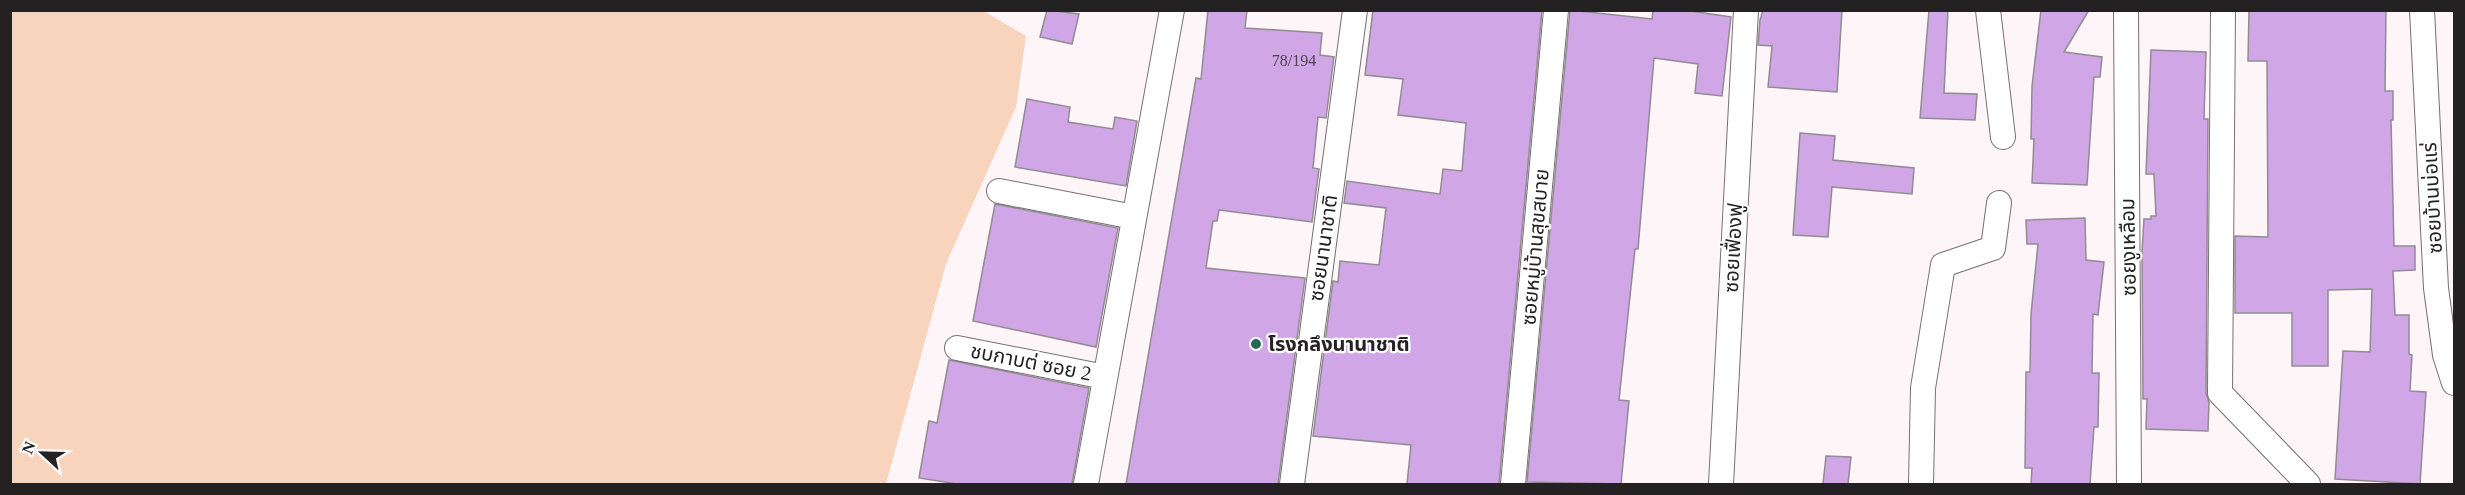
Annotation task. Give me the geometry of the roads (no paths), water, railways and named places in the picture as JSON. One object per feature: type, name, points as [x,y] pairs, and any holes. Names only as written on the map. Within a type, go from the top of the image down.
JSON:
[{"type":"street","points":[[1086,484],[1172,10]]},
{"type":"street","name":"ซอยนานาชาติ","points":[[1292,484],[1355,10]]},
{"type":"street","name":"ซอยหมู่บ้านสุขสบาย","points":[[1513,484],[1556,10]]},
{"type":"street","name":"ซอยเฟื่องฟู","points":[[1721,484],[1746,10]]},
{"type":"street","points":[[1988,10],[2003,136]]},
{"type":"street","name":"ซอยงูเหลือม","points":[[2126,10],[2129,484]]},
{"type":"street","points":[[2223,10],[2220,393],[2308,484]]},
{"type":"street","name":"ซอยบ้านบ่อแร่","points":[[2422,10],[2436,288],[2448,328],[2445,356],[2454,383]]},
{"type":"street","points":[[999,192],[1134,217]]},
{"type":"street","points":[[1921,484],[1923,388],[1944,265],[1993,248],[1999,203]]},
{"type":"street","name":"ชบกาบต่ ซอย 2","points":[[957,348],[1105,377]]},
{"type":"place","name":"โรงกลึงนานาชาติ","points":[[1256,344]]}]
